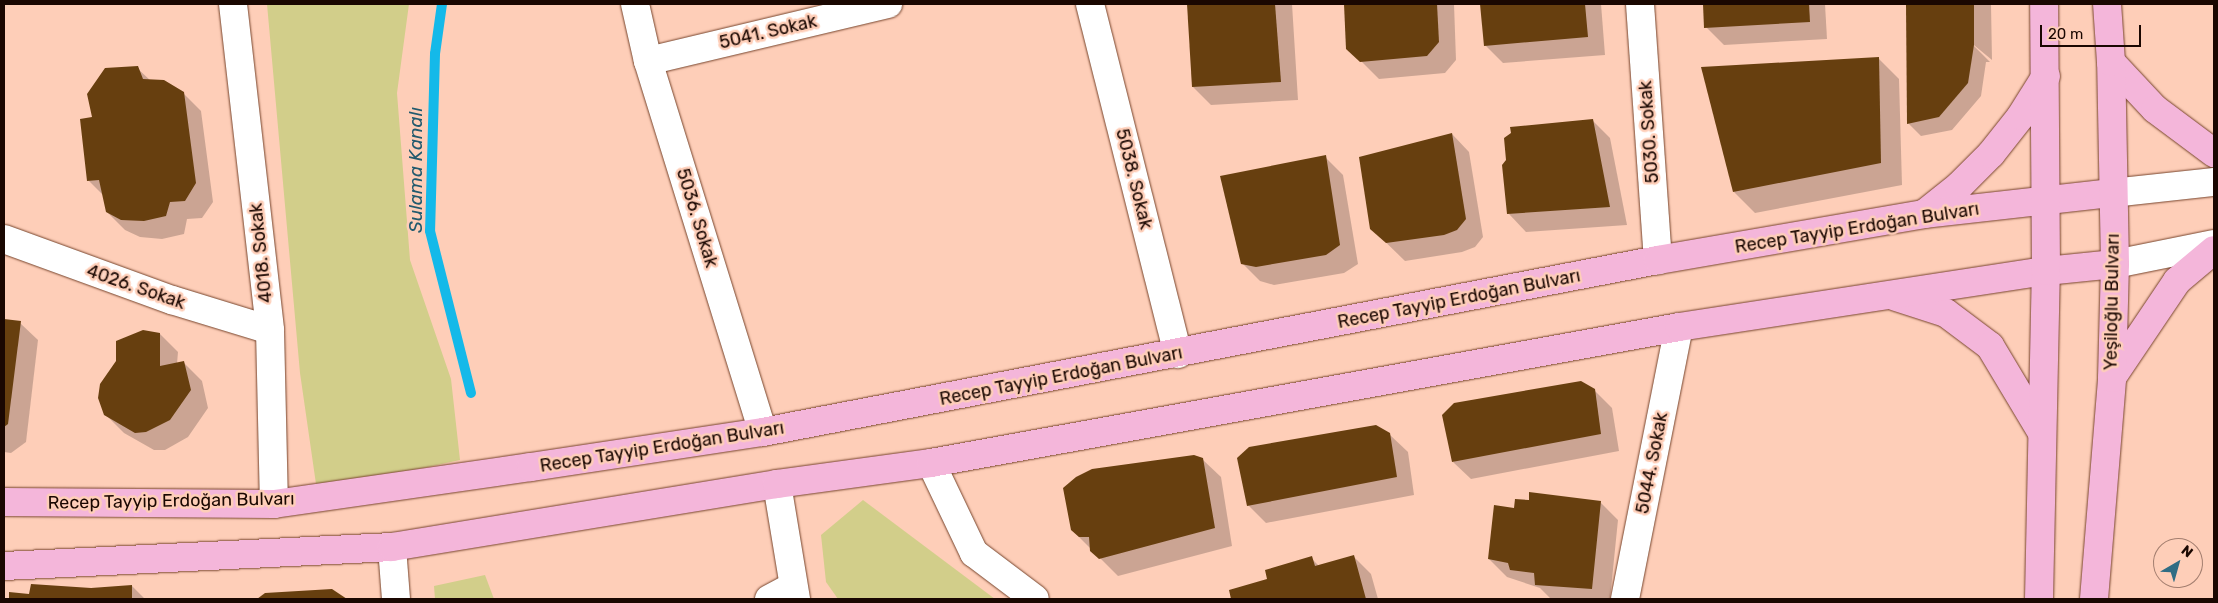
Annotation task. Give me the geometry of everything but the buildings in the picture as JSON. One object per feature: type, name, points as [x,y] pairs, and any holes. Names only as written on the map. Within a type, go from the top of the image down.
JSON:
[{"type":"main road","points":[[2039,599],[2046,271],[2044,4]]},
{"type":"main road","name":"Yeşiloğlu Bulvarı","points":[[2094,599],[2112,378],[2115,264],[2112,193],[2111,62],[2107,4]]},
{"type":"main road","points":[[2111,62],[2155,109],[2214,153]]},
{"type":"main road","points":[[1924,214],[1959,186],[1991,154],[2021,116],[2046,76]]},
{"type":"main road","name":"Recep Tayyip Erdoğan Bulvarı","points":[[4,502],[274,504],[762,432],[1178,354],[1658,260],[1924,214],[2112,193]]},
{"type":"main road","points":[[2112,378],[2177,281],[2214,250]]},
{"type":"main road","points":[[4,566],[392,547],[777,484],[931,463],[1679,328],[2046,271],[2115,264]]},
{"type":"main road","points":[[1890,296],[1946,313],[1990,346],[2042,432]]},
{"type":"street","name":"4018. Sokak","points":[[234,4],[270,330],[274,504]]},
{"type":"street","name":"5036. Sokak","points":[[635,4],[648,61],[762,432]]},
{"type":"street","name":"5041. Sokak","points":[[648,61],[888,4]]},
{"type":"street","name":"5038. Sokak","points":[[1090,4],[1178,354]]},
{"type":"street","name":"5030. Sokak","points":[[1640,4],[1658,260]]},
{"type":"street","points":[[2112,193],[2214,182]]},
{"type":"street","name":"4026. Sokak","points":[[4,239],[172,300],[270,330]]},
{"type":"street","points":[[2115,264],[2214,244]]},
{"type":"street","name":"5044. Sokak","points":[[1625,599],[1679,328]]},
{"type":"street","points":[[931,463],[974,553],[1035,599]]},
{"type":"street","points":[[777,484],[786,595]]},
{"type":"street","points":[[392,547],[396,599]]},
{"type":"shaded area","points":[[267,4],[409,4],[397,93],[410,260],[451,379],[460,460],[317,491],[300,373]]},
{"type":"shaded area","points":[[863,500],[995,599],[838,599],[826,582],[821,535]]},
{"type":"shaded area","points":[[485,575],[494,599],[435,599],[434,586]]},
{"type":"waterway","name":"Sulama Kanalı","points":[[442,4],[435,54],[430,231],[471,393]]}]
